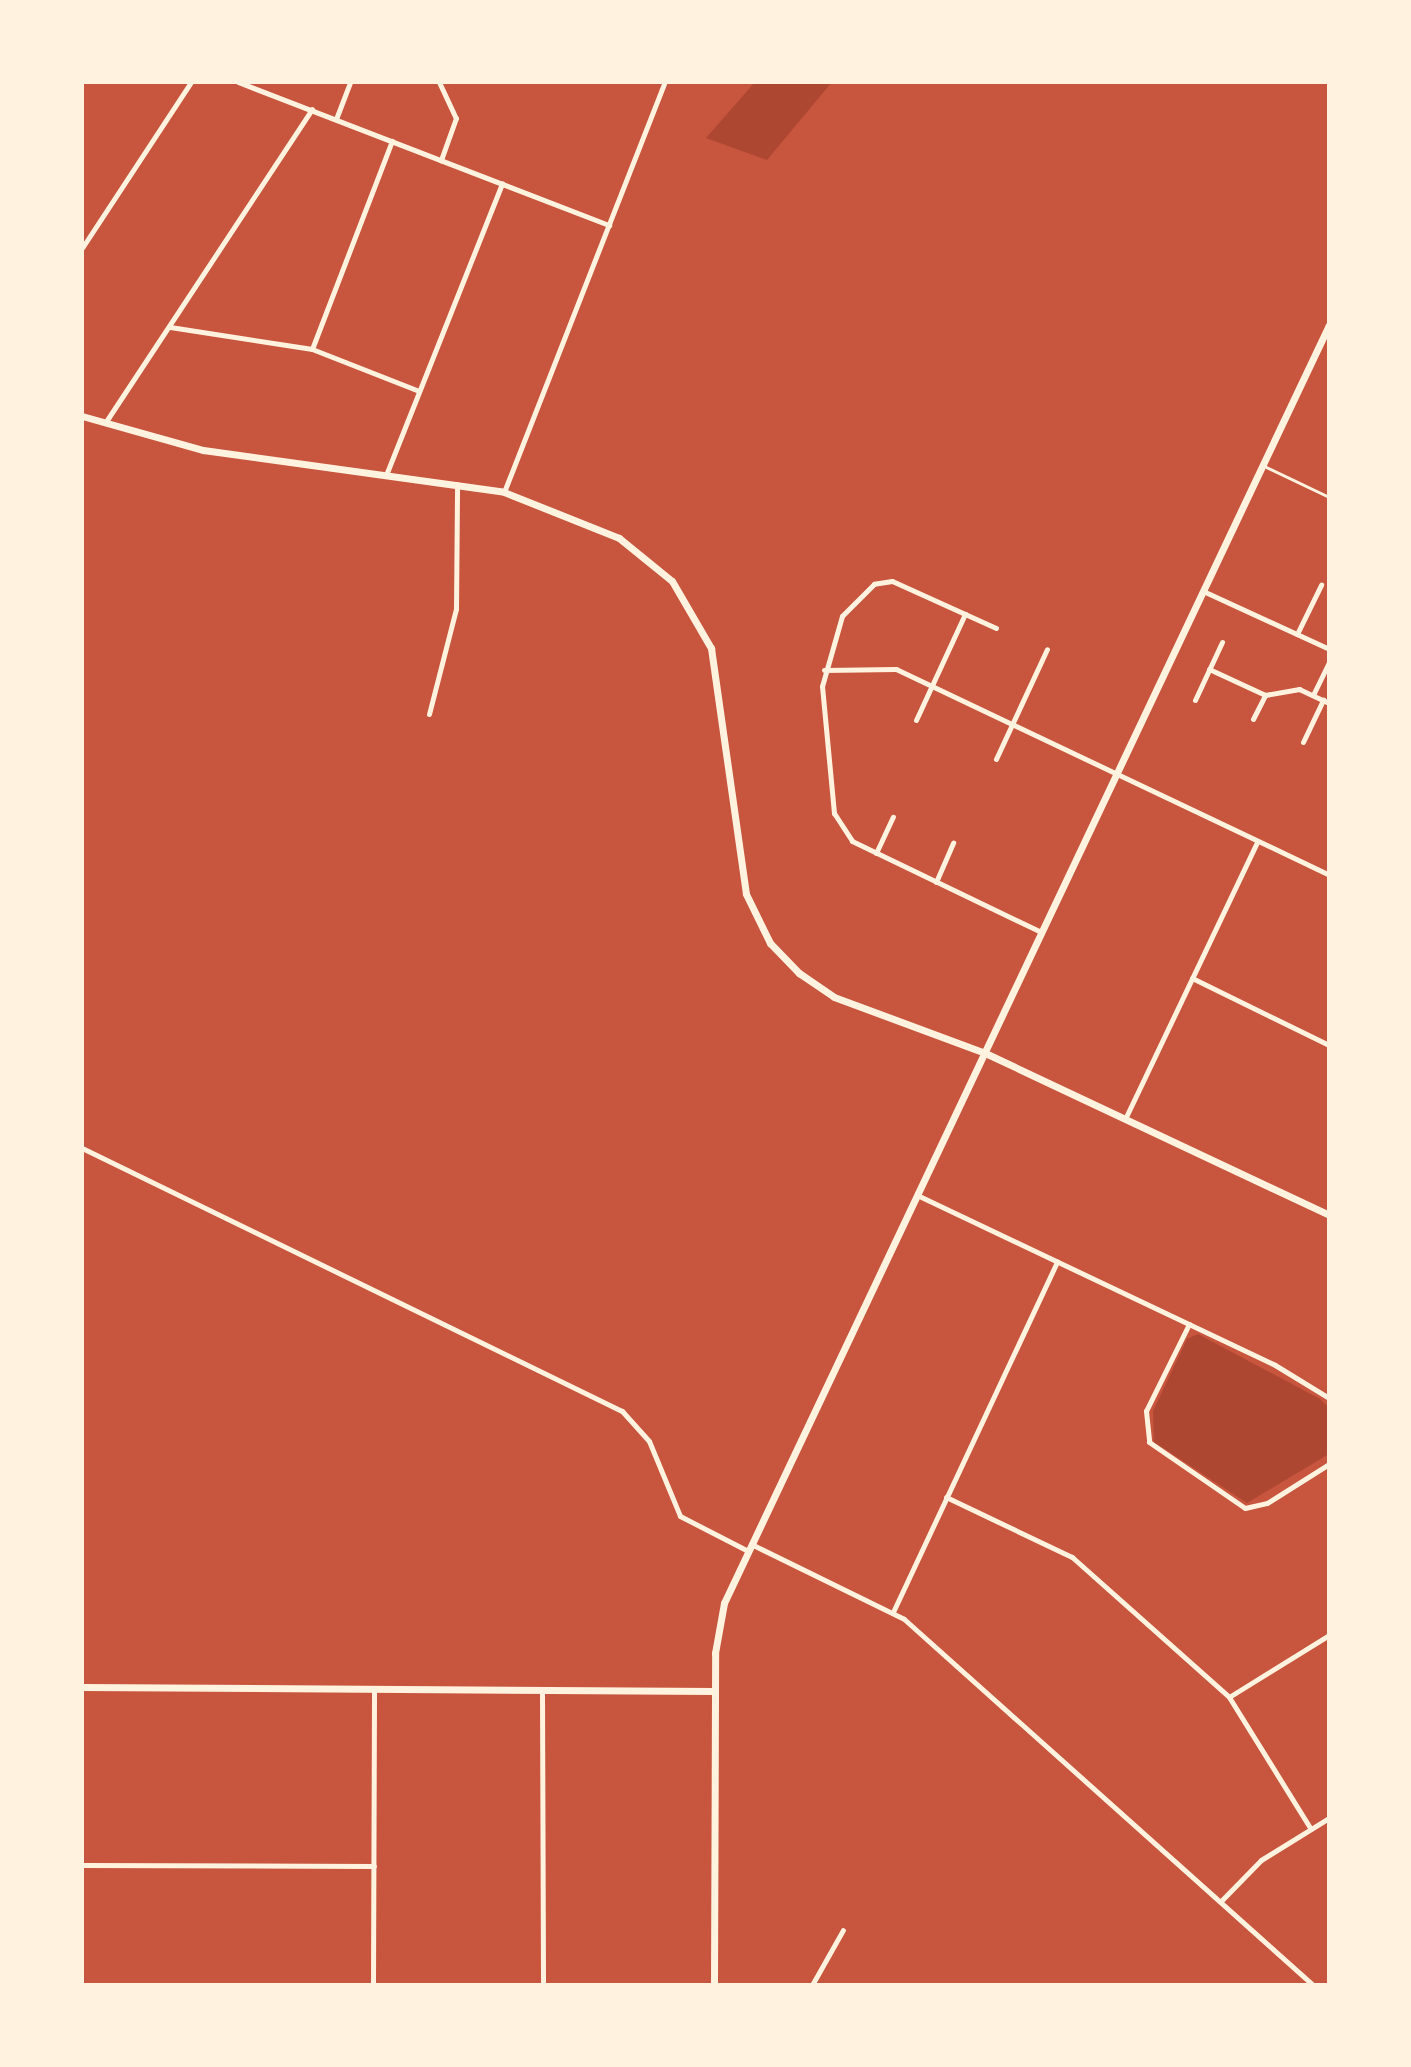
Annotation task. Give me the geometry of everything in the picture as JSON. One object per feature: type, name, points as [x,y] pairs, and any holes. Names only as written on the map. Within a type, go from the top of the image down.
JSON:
[{"type":"street","points":[[82,248],[191,82]]},
{"type":"street","points":[[238,82],[609,225]]},
{"type":"street","points":[[336,119],[350,82]]},
{"type":"street","points":[[439,82],[456,118],[441,160]]},
{"type":"street","points":[[504,492],[665,82]]},
{"type":"street","points":[[104,424],[312,109]]},
{"type":"street","points":[[312,349],[392,141]]},
{"type":"street","points":[[386,475],[502,183]]},
{"type":"street","points":[[714,1985],[715,1691],[719,1623],[750,1548],[983,1052],[1329,325]]},
{"type":"street","points":[[169,327],[312,349],[419,391]]},
{"type":"street","points":[[82,416],[203,450],[504,492],[619,538],[658,566],[697,616],[718,677],[741,875],[780,955],[834,997],[983,1052],[1329,1215]]},
{"type":"street","points":[[429,714],[456,609],[457,484]]},
{"type":"street","points":[[996,628],[892,581],[879,582],[838,622],[824,670],[837,823],[876,853],[1041,932]]},
{"type":"street","points":[[1297,634],[1321,585]]},
{"type":"street","points":[[1203,591],[1329,649]]},
{"type":"street","points":[[916,720],[965,614]]},
{"type":"street","points":[[1195,700],[1222,642]]},
{"type":"street","points":[[996,759],[1047,649]]},
{"type":"street","points":[[1313,695],[1329,662]]},
{"type":"street","points":[[824,670],[885,665],[1329,875]]},
{"type":"street","points":[[1209,669],[1265,695],[1297,689],[1326,701],[1303,742]]},
{"type":"street","points":[[1253,719],[1265,695]]},
{"type":"street","points":[[876,853],[893,817]]},
{"type":"street","points":[[1125,1119],[1257,842]]},
{"type":"street","points":[[936,882],[953,843]]},
{"type":"street","points":[[1192,978],[1329,1045]]},
{"type":"street","points":[[82,1148],[622,1411],[649,1441],[680,1516],[893,1612],[1313,1985]]},
{"type":"street","points":[[916,1195],[1189,1324],[1329,1398]]},
{"type":"street","points":[[893,1612],[1057,1262]]},
{"type":"street","points":[[1189,1324],[1146,1411],[1149,1442],[1245,1508],[1267,1503],[1329,1464]]},
{"type":"street","points":[[946,1497],[1072,1557],[1229,1697],[1311,1829]]},
{"type":"street","points":[[1229,1697],[1329,1635]]},
{"type":"street","points":[[82,1687],[715,1691]]},
{"type":"street","points":[[373,1985],[374,1689]]},
{"type":"street","points":[[542,1691],[543,1985]]},
{"type":"street","points":[[1221,1901],[1261,1860],[1329,1818]]},
{"type":"street","points":[[82,1865],[374,1866]]},
{"type":"street","points":[[812,1985],[843,1930]]},
{"type":"lane","points":[[1262,465],[1329,497]]},
{"type":"shaded area","points":[[755,82],[832,82],[767,160],[706,138]]},
{"type":"shaded area","points":[[1198,1334],[1320,1399],[1329,1408],[1329,1454],[1247,1503],[1154,1442],[1153,1411],[1187,1339]]}]
